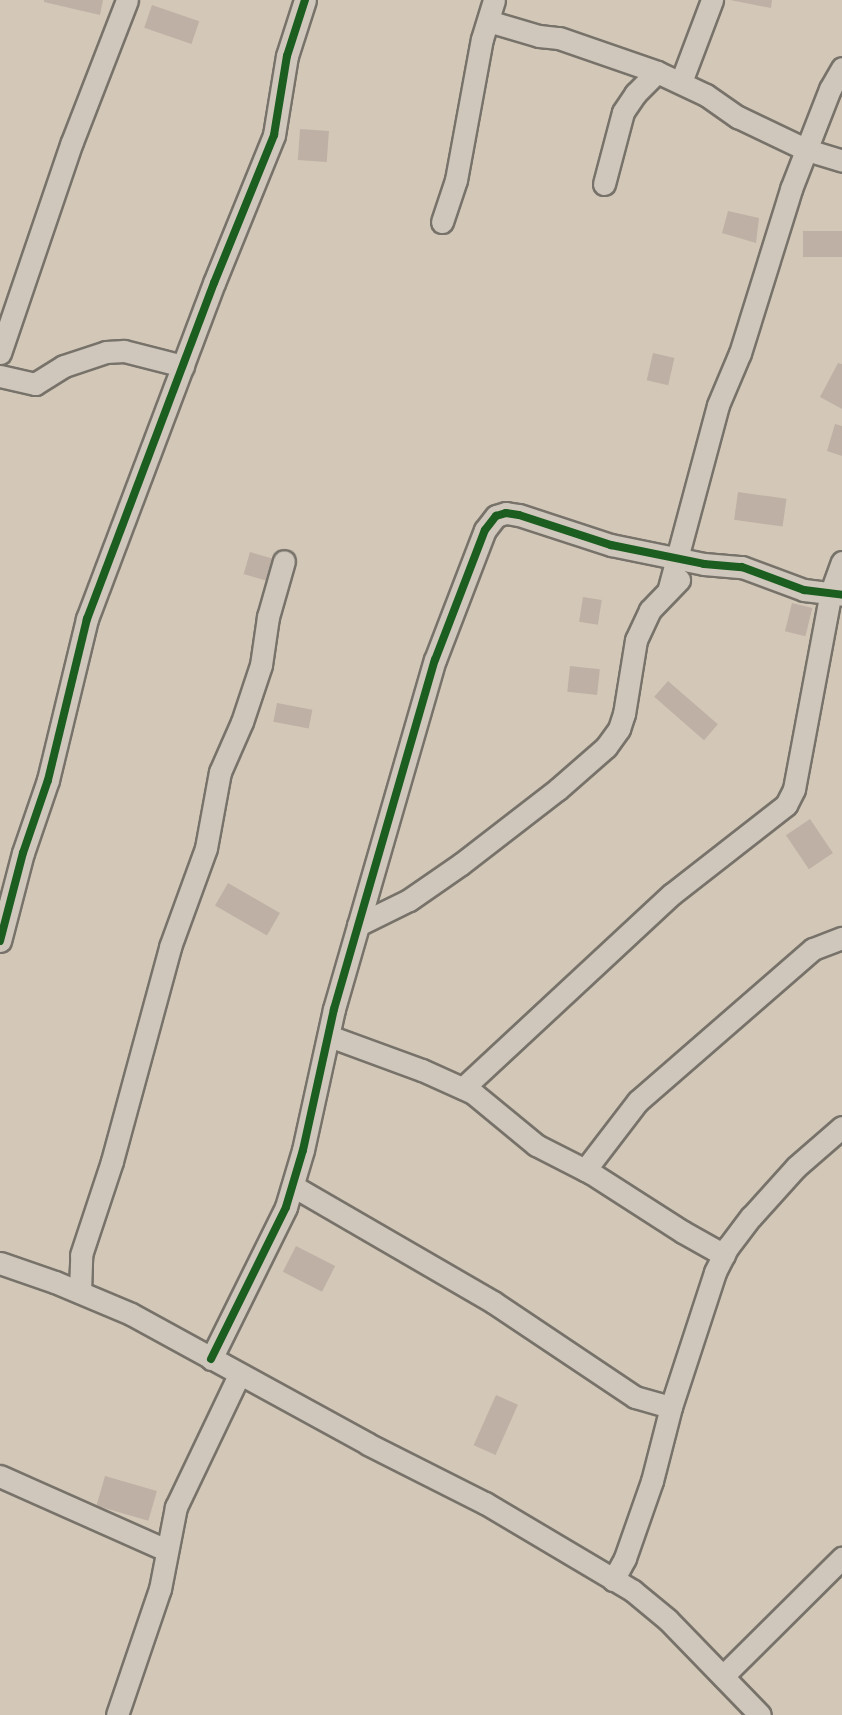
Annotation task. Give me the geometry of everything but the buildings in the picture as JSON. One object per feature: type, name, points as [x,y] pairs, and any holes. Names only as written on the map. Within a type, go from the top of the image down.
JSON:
[{"type":"street","points":[[0,353],[72,142],[127,0]]},
{"type":"street","points":[[0,941],[23,853],[48,780],[74,681],[84,627],[274,135],[287,56],[305,0]]},
{"type":"street","points":[[442,222],[456,180],[482,39],[494,0]]},
{"type":"street","points":[[681,82],[712,0]]},
{"type":"street","points":[[488,21],[539,36],[559,38],[657,72],[681,82],[738,117],[807,150],[842,161]]},
{"type":"street","points":[[669,588],[676,556],[702,474],[718,405],[740,353],[778,226],[830,89],[842,68]]},
{"type":"street","points":[[604,184],[623,112],[635,94],[657,72]]},
{"type":"street","points":[[0,376],[35,384],[64,366],[106,352],[124,351],[183,366]]},
{"type":"street","points":[[211,1359],[275,1232],[293,1186],[336,1000],[435,660],[485,530],[496,516],[506,513],[519,515],[611,545],[676,556],[705,564],[742,567],[804,590],[836,593]]},
{"type":"street","points":[[80,1292],[81,1255],[112,1161],[170,947],[206,848],[220,772],[242,722],[261,665],[268,617],[284,561]]},
{"type":"street","points":[[463,1088],[672,894],[786,805],[794,789],[842,562]]},
{"type":"street","points":[[358,926],[409,900],[461,864],[558,789],[606,747],[619,729],[624,714],[636,640],[650,610],[669,588],[705,564]]},
{"type":"street","points":[[585,1170],[638,1101],[813,950],[842,938]]},
{"type":"street","points":[[329,1036],[422,1070],[473,1093],[536,1145],[585,1170],[724,1255]]},
{"type":"street","points":[[614,1580],[625,1558],[652,1481],[671,1407],[700,1314],[724,1255],[751,1217],[796,1167],[842,1127]]},
{"type":"street","points":[[293,1186],[493,1302],[635,1397],[671,1407]]},
{"type":"street","points":[[0,1263],[80,1292],[131,1314],[239,1375],[485,1503],[633,1591],[668,1620],[760,1715]]},
{"type":"street","points":[[117,1715],[160,1589],[176,1507],[239,1375]]},
{"type":"street","points":[[0,1476],[166,1550]]},
{"type":"street","points":[[723,1676],[842,1558]]},
{"type":"cycle path","points":[[0,941],[23,853],[48,780],[87,619],[214,283],[274,135],[287,56],[305,0]]},
{"type":"cycle path","points":[[211,1359],[286,1207],[303,1150],[334,1009],[435,660],[485,530],[496,516],[506,513],[519,515],[611,545],[704,564],[742,567],[804,590],[842,595]]}]
